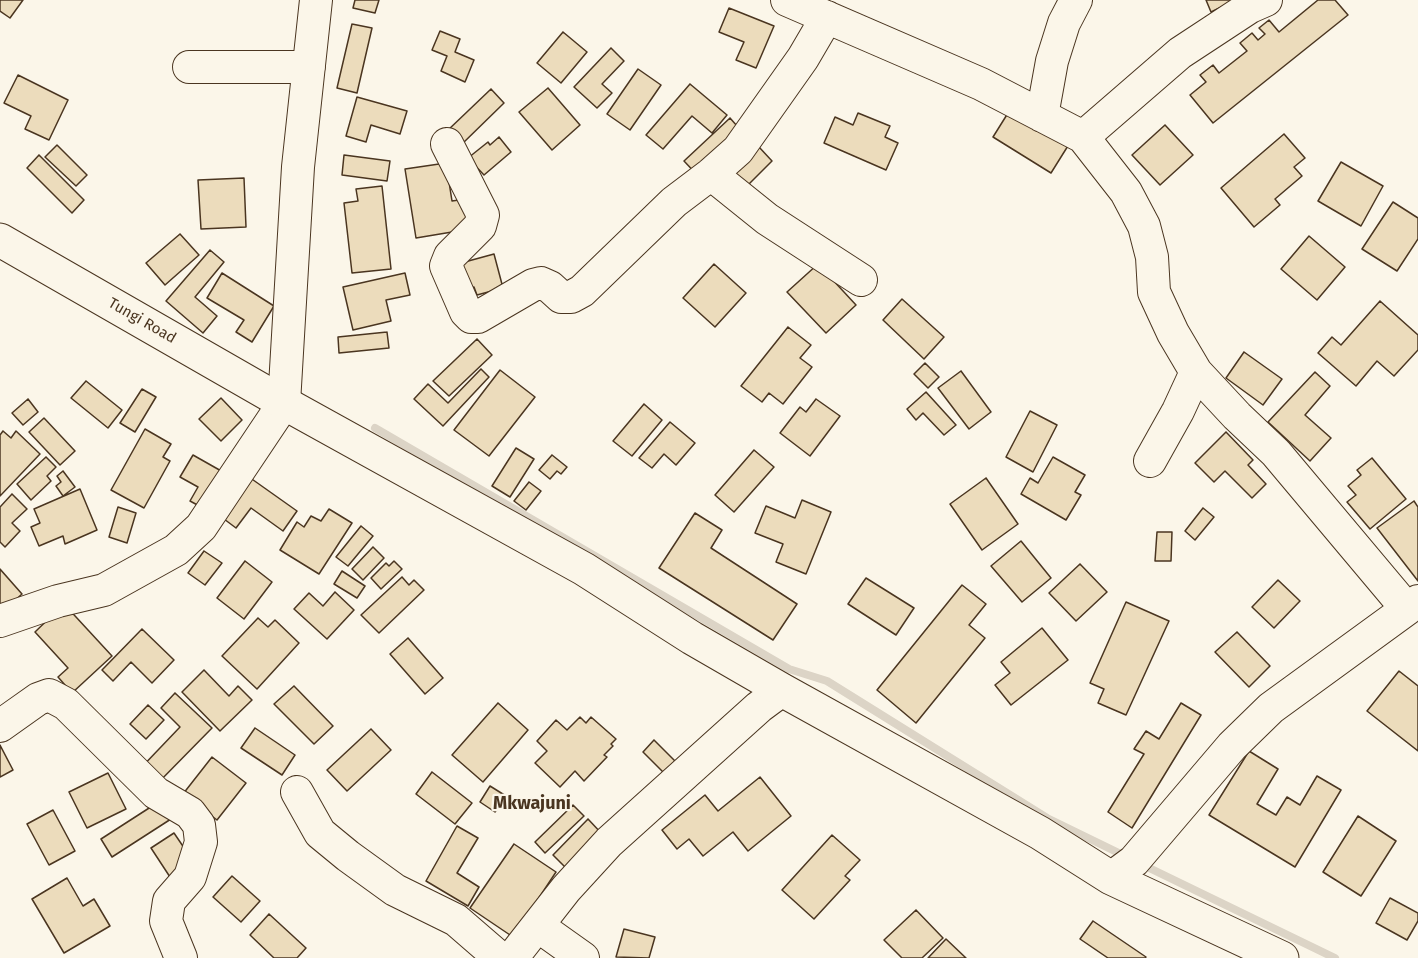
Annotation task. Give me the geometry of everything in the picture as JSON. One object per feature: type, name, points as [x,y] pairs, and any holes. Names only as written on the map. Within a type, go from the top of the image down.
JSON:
[{"type":"main road","name":"Tungi Road","points":[[0,240],[284,403],[584,569],[692,638],[1040,833],[1111,878],[1282,958]]},
{"type":"street","points":[[0,621],[58,601],[104,590],[177,550],[201,527],[284,403],[298,167],[316,0]]},
{"type":"street","points":[[787,0],[981,84],[1083,137],[1126,192],[1144,226],[1152,257],[1154,292],[1173,333],[1196,372],[1276,453],[1412,605],[1271,708],[1232,746],[1134,861],[1111,878]]},
{"type":"street","points":[[1042,116],[1052,61],[1064,23],[1076,0]]},
{"type":"street","points":[[1083,137],[1180,53],[1250,7],[1266,0]]},
{"type":"street","points":[[447,144],[483,215],[480,225],[450,256],[446,266],[466,312],[471,317],[478,317],[533,285],[542,283],[561,297],[571,297],[582,291],[674,202],[738,150],[803,58],[827,17]]},
{"type":"street","points":[[189,67],[309,67]]},
{"type":"street","points":[[711,174],[767,219],[861,280]]},
{"type":"street","points":[[1150,460],[1178,411],[1196,372]]},
{"type":"street","points":[[512,958],[566,889],[609,842],[759,707],[782,690]]},
{"type":"street","points":[[0,726],[38,699],[49,696],[66,704],[156,793],[190,813],[199,825],[201,842],[190,877],[169,901],[166,921],[181,958]]},
{"type":"street","points":[[297,792],[320,833],[348,856],[395,890],[456,920],[500,958]]},
{"type":"street","points":[[538,926],[583,958]]},
{"type":"building","points":[[0,0],[23,0],[10,18],[0,11]]},
{"type":"building","points":[[355,0],[379,0],[375,13],[353,8]]},
{"type":"building","points":[[1206,0],[1236,0],[1211,12]]},
{"type":"building","points":[[1318,0],[1335,0],[1348,15],[1213,123],[1190,95],[1206,82],[1200,75],[1213,65],[1219,73],[1247,51],[1240,43],[1252,33],[1258,40],[1265,34],[1259,28],[1269,20],[1279,32]]},
{"type":"building","points":[[729,8],[774,26],[756,68],[736,60],[744,42],[719,32]]},
{"type":"building","points":[[352,24],[372,28],[357,93],[337,88]]},
{"type":"building","points":[[440,31],[460,39],[455,52],[474,60],[465,82],[441,71],[447,56],[432,50]]},
{"type":"building","points":[[563,32],[587,52],[561,83],[537,63]]},
{"type":"building","points":[[611,48],[624,61],[602,84],[612,93],[597,108],[574,87]]},
{"type":"building","points":[[638,69],[661,85],[630,130],[607,114]]},
{"type":"building","points":[[18,75],[68,100],[49,140],[25,129],[31,116],[4,103]]},
{"type":"building","points":[[690,84],[727,115],[712,133],[692,116],[663,149],[646,135]]},
{"type":"building","points":[[548,88],[580,125],[552,150],[519,112]]},
{"type":"building","points":[[491,89],[504,103],[461,145],[447,131]]},
{"type":"building","points":[[357,97],[407,111],[400,134],[371,125],[366,142],[346,136]]},
{"type":"building","points":[[1013,105],[1071,141],[1051,173],[993,137]]},
{"type":"building","points":[[858,113],[890,126],[885,137],[898,143],[886,170],[824,143],[835,117],[853,125]]},
{"type":"building","points":[[730,118],[745,135],[700,178],[684,161]]},
{"type":"building","points":[[1165,125],[1193,155],[1160,185],[1132,155]]},
{"type":"building","points":[[1284,134],[1305,158],[1294,167],[1302,176],[1275,199],[1280,205],[1254,227],[1221,188]]},
{"type":"building","points":[[499,137],[511,152],[484,175],[468,158],[488,142],[490,145]]},
{"type":"building","points":[[57,145],[87,175],[76,186],[45,157]]},
{"type":"building","points":[[759,147],[772,161],[741,192],[727,178]]},
{"type":"building","points":[[39,155],[84,200],[72,213],[27,168]]},
{"type":"building","points":[[344,155],[390,161],[387,181],[342,175]]},
{"type":"building","points":[[1341,162],[1383,186],[1361,226],[1318,201]]},
{"type":"building","points":[[446,163],[452,201],[466,199],[470,229],[416,238],[405,169]]},
{"type":"building","points":[[244,178],[246,227],[201,229],[198,180]]},
{"type":"building","points":[[382,186],[391,269],[352,273],[344,203],[358,201],[356,189]]},
{"type":"building","points":[[1393,202],[1418,218],[1418,239],[1397,271],[1362,249]]},
{"type":"building","points":[[180,234],[199,255],[165,285],[146,263]]},
{"type":"building","points":[[1309,236],[1345,267],[1317,300],[1281,269]]},
{"type":"building","points":[[210,250],[224,262],[195,297],[217,316],[203,333],[166,301]]},
{"type":"building","points":[[494,254],[503,288],[477,295],[474,287],[468,289],[461,263]]},
{"type":"building","points":[[714,264],[746,293],[715,327],[683,298]]},
{"type":"building","points":[[818,264],[856,305],[826,333],[787,292]]},
{"type":"building","points":[[222,273],[274,306],[252,342],[236,332],[244,320],[207,298]]},
{"type":"building","points":[[405,273],[410,295],[386,300],[391,321],[353,330],[343,287]]},
{"type":"building","points":[[902,299],[944,337],[924,359],[883,320]]},
{"type":"building","points":[[1380,301],[1418,335],[1418,350],[1394,376],[1377,361],[1356,386],[1318,353],[1332,337],[1341,345]]},
{"type":"building","points":[[788,327],[811,345],[800,358],[812,367],[783,404],[769,393],[762,402],[741,386]]},
{"type":"building","points":[[387,332],[389,348],[339,353],[338,337]]},
{"type":"building","points":[[477,339],[492,355],[449,396],[433,381]]},
{"type":"building","points":[[1244,352],[1282,379],[1263,405],[1226,378]]},
{"type":"building","points":[[925,363],[939,377],[928,388],[914,374]]},
{"type":"building","points":[[481,369],[489,377],[443,426],[414,399],[428,384],[448,403]]},
{"type":"building","points":[[500,370],[535,397],[489,456],[454,430]]},
{"type":"building","points":[[961,371],[991,412],[969,429],[938,388]]},
{"type":"building","points":[[1315,372],[1330,386],[1305,415],[1331,438],[1310,461],[1268,422]]},
{"type":"building","points":[[86,381],[122,410],[108,428],[71,398]]},
{"type":"building","points":[[142,389],[156,397],[135,432],[120,423]]},
{"type":"building","points":[[926,392],[956,425],[944,435],[923,413],[916,420],[907,409]]},
{"type":"building","points":[[221,398],[242,420],[221,441],[199,419]]},
{"type":"building","points":[[28,399],[38,412],[23,425],[12,413]]},
{"type":"building","points":[[816,399],[840,416],[810,456],[780,433],[800,407],[806,412]]},
{"type":"building","points":[[644,404],[662,420],[632,456],[613,441]]},
{"type":"building","points":[[1030,411],[1057,425],[1033,472],[1006,457]]},
{"type":"building","points":[[44,418],[75,451],[60,465],[29,432]]},
{"type":"building","points":[[670,422],[695,443],[676,465],[664,454],[652,468],[639,458]]},
{"type":"building","points":[[145,429],[171,444],[163,457],[170,461],[144,508],[111,490]]},
{"type":"building","points":[[3,431],[11,438],[16,431],[40,454],[0,496],[0,435]]},
{"type":"building","points":[[1226,432],[1253,460],[1248,465],[1266,484],[1252,498],[1225,471],[1214,482],[1195,463]]},
{"type":"building","points":[[516,448],[534,459],[510,497],[492,486]]},
{"type":"building","points":[[754,450],[774,467],[734,512],[715,495]]},
{"type":"building","points":[[193,455],[223,472],[203,508],[190,501],[198,487],[180,477]]},
{"type":"building","points":[[552,455],[567,467],[561,474],[557,471],[550,479],[539,470]]},
{"type":"building","points":[[46,457],[56,467],[47,476],[51,481],[31,500],[17,484]]},
{"type":"building","points":[[1053,457],[1085,475],[1075,492],[1081,495],[1066,520],[1021,494],[1030,478],[1038,483]]},
{"type":"building","points":[[1372,458],[1406,499],[1370,529],[1347,502],[1356,495],[1348,486],[1361,475],[1357,470]]},
{"type":"building","points":[[63,471],[75,487],[63,496],[56,486],[61,482],[57,476]]},
{"type":"building","points":[[249,477],[297,511],[283,531],[251,508],[236,528],[220,516]]},
{"type":"building","points":[[986,478],[1018,524],[982,550],[950,504]]},
{"type":"building","points":[[529,482],[541,491],[526,510],[514,501]]},
{"type":"building","points":[[80,489],[97,530],[65,544],[63,536],[39,546],[31,527],[40,523],[34,509]]},
{"type":"building","points":[[12,494],[27,509],[12,523],[20,531],[5,547],[0,542],[0,507]]},
{"type":"building","points":[[802,500],[831,512],[806,574],[776,562],[783,544],[755,533],[766,506],[795,518]]},
{"type":"building","points":[[1414,501],[1418,507],[1418,581],[1377,528]]},
{"type":"building","points":[[118,507],[136,513],[127,543],[109,537]]},
{"type":"building","points":[[1203,508],[1214,517],[1195,540],[1185,531]]},
{"type":"building","points":[[329,509],[352,523],[319,574],[280,550],[297,522],[304,527],[311,516],[321,521]]},
{"type":"building","points":[[695,513],[722,530],[711,548],[797,604],[773,640],[659,568]]},
{"type":"building","points":[[361,526],[373,536],[348,566],[336,557]]},
{"type":"building","points":[[1157,532],[1172,532],[1171,561],[1155,561]]},
{"type":"building","points":[[1021,541],[1051,578],[1022,602],[991,566]]},
{"type":"building","points":[[373,547],[384,558],[363,580],[352,569]]},
{"type":"building","points":[[204,551],[222,563],[205,585],[188,573]]},
{"type":"building","points":[[245,561],[272,582],[244,619],[217,598]]},
{"type":"building","points":[[394,561],[402,569],[381,589],[371,578],[386,563],[389,566]]},
{"type":"building","points":[[1080,564],[1107,592],[1076,621],[1049,593]]},
{"type":"building","points":[[0,569],[22,594],[0,614]]},
{"type":"building","points":[[342,571],[365,586],[357,598],[334,584]]},
{"type":"building","points":[[402,577],[409,585],[414,580],[424,590],[379,633],[361,615]]},
{"type":"building","points":[[866,578],[914,608],[896,635],[848,604]]},
{"type":"building","points":[[1278,580],[1300,601],[1274,628],[1252,607]]},
{"type":"building","points":[[962,585],[986,604],[969,625],[985,638],[916,723],[877,690]]},
{"type":"building","points":[[335,592],[354,610],[327,639],[294,609],[309,593],[323,606]]},
{"type":"building","points":[[1126,602],[1169,621],[1126,715],[1098,703],[1104,689],[1090,683]]},
{"type":"building","points":[[64,604],[112,656],[72,693],[58,677],[68,668],[35,632]]},
{"type":"building","points":[[258,618],[268,627],[275,620],[299,643],[257,689],[222,656]]},
{"type":"building","points":[[1042,628],[1068,660],[1011,705],[995,685],[1010,673],[1001,662]]},
{"type":"building","points":[[142,629],[174,660],[152,683],[131,662],[113,681],[102,670]]},
{"type":"building","points":[[1237,632],[1270,666],[1249,687],[1215,652]]},
{"type":"building","points":[[408,638],[443,678],[425,694],[390,654]]},
{"type":"building","points":[[204,670],[229,696],[238,686],[252,700],[220,731],[182,692]]},
{"type":"building","points":[[1399,671],[1418,686],[1418,751],[1367,711]]},
{"type":"building","points":[[294,686],[333,726],[314,744],[274,704]]},
{"type":"building","points":[[175,693],[212,728],[154,787],[138,771],[180,727],[161,708]]},
{"type":"building","points":[[498,703],[528,730],[483,782],[452,755]]},
{"type":"building","points":[[1181,703],[1201,715],[1132,828],[1108,812],[1144,754],[1134,749],[1146,731],[1159,739]]},
{"type":"building","points":[[148,705],[164,720],[146,739],[130,724]]},
{"type":"building","points":[[580,717],[586,723],[591,717],[616,739],[604,755],[607,757],[584,781],[575,771],[560,787],[535,763],[547,751],[537,741],[556,720],[567,730]]},
{"type":"building","points":[[255,728],[295,755],[282,775],[241,748]]},
{"type":"building","points":[[371,729],[391,750],[347,791],[327,770]]},
{"type":"building","points":[[654,740],[676,762],[665,774],[643,752]]},
{"type":"building","points":[[0,745],[13,770],[0,777]]},
{"type":"building","points":[[1249,751],[1278,769],[1257,804],[1276,815],[1287,797],[1300,805],[1317,776],[1341,790],[1295,867],[1209,815]]},
{"type":"building","points":[[212,757],[246,783],[217,820],[183,794]]},
{"type":"building","points":[[432,772],[472,803],[455,824],[416,794]]},
{"type":"building","points":[[108,773],[126,809],[87,828],[69,792]]},
{"type":"building","points":[[760,777],[791,816],[748,851],[733,832],[703,856],[689,839],[677,849],[662,830],[705,795],[718,811]]},
{"type":"building","points":[[490,786],[506,796],[495,812],[480,802]]},
{"type":"building","points":[[160,801],[171,819],[112,857],[101,839]]},
{"type":"building","points":[[573,805],[584,816],[545,853],[535,842]]},
{"type":"building","points":[[53,810],[75,851],[49,865],[27,824]]},
{"type":"building","points":[[1358,816],[1396,841],[1361,896],[1323,872]]},
{"type":"building","points":[[588,819],[603,835],[568,870],[553,855]]},
{"type":"building","points":[[457,826],[478,838],[457,873],[479,887],[468,906],[426,881]]},
{"type":"building","points":[[174,833],[193,861],[170,877],[151,848]]},
{"type":"building","points":[[832,835],[860,860],[845,876],[850,880],[814,919],[782,890]]},
{"type":"building","points":[[514,844],[556,872],[513,937],[470,908]]},
{"type":"building","points":[[232,876],[260,901],[241,922],[213,897]]},
{"type":"building","points":[[67,878],[83,906],[94,899],[110,926],[64,953],[32,899]]},
{"type":"building","points":[[1390,898],[1418,913],[1418,921],[1407,940],[1376,923]]},
{"type":"building","points":[[916,910],[943,938],[922,958],[902,958],[884,940]]},
{"type":"building","points":[[269,914],[306,948],[297,958],[274,958],[250,935]]},
{"type":"building","points":[[1093,921],[1146,957],[1108,958],[1080,939]]},
{"type":"building","points":[[624,929],[655,937],[649,958],[616,957]]},
{"type":"building","points":[[946,939],[966,958],[928,958]]},
{"type":"waterway","points":[[375,428],[789,669],[827,681],[1047,818],[1127,857]]},
{"type":"waterway","points":[[1141,864],[1335,958]]},
{"type":"district","name":"Mkwajuni","points":[[532,804]]}]
